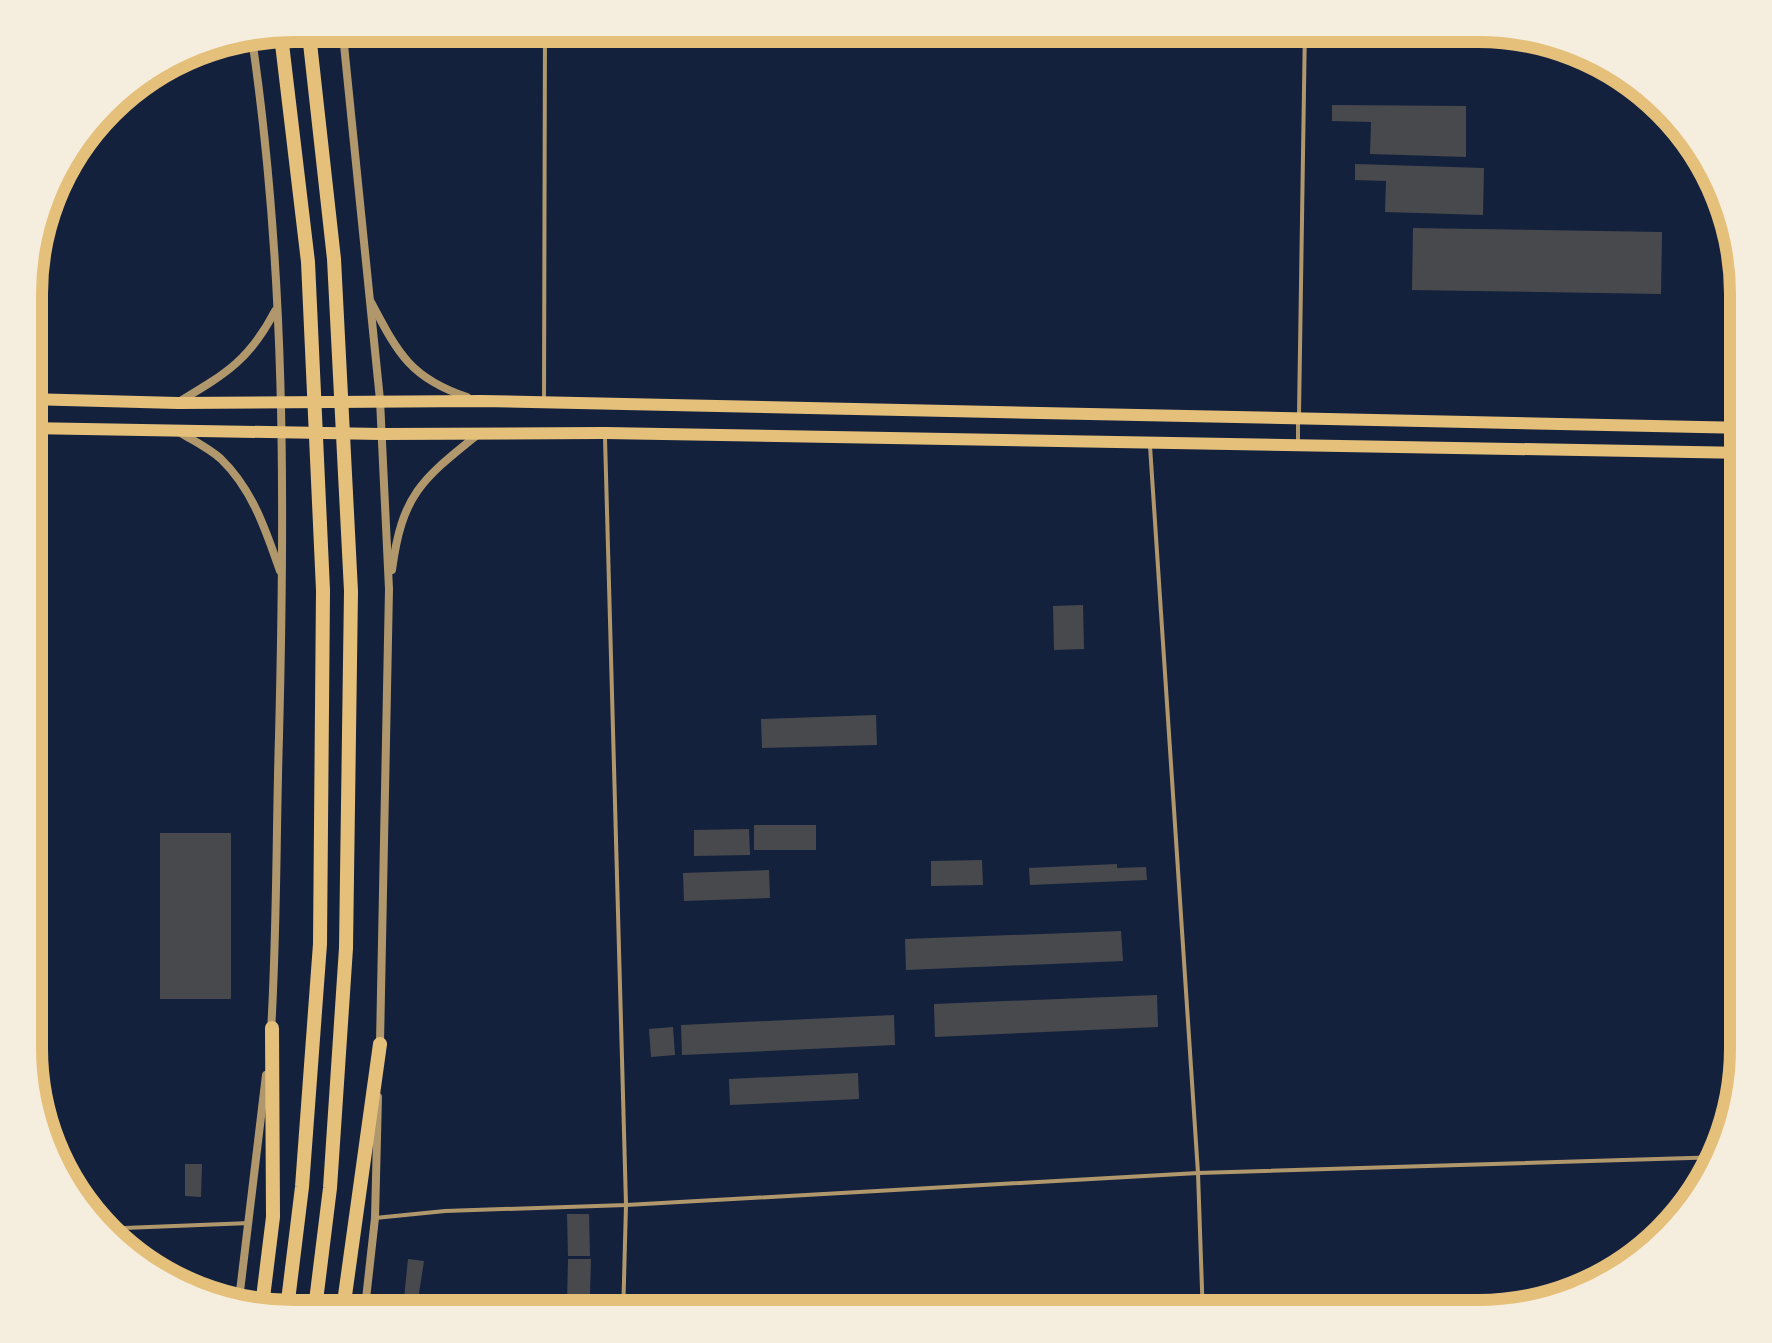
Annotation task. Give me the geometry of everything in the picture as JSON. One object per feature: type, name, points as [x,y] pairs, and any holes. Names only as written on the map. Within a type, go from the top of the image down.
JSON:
[{"type":"highway","points":[[282,43],[308,262],[322,590],[320,944],[302,1187],[288,1300]]},
{"type":"highway","points":[[310,43],[334,259],[351,591],[346,948],[330,1188],[316,1300]]},
{"type":"highway","points":[[264,1298],[273,1218],[272,1028]]},
{"type":"highway","points":[[344,1300],[380,1044]]},
{"type":"main road","points":[[42,400],[481,401],[1730,428]]},
{"type":"main road","points":[[42,428],[1298,443],[1730,453]]},
{"type":"street","points":[[344,43],[380,400],[389,589],[380,1044],[374,1218],[366,1300]]},
{"type":"street","points":[[240,1294],[272,1028],[283,580],[277,307],[253,46]]},
{"type":"street","points":[[368,296],[410,365],[428,381],[481,401]]},
{"type":"street","points":[[178,403],[214,382],[254,348],[277,307]]},
{"type":"street","points":[[177,430],[219,458],[236,477],[260,515],[283,580]]},
{"type":"street","points":[[389,589],[396,536],[424,479],[480,432]]},
{"type":"lane","points":[[544,403],[545,43]]},
{"type":"lane","points":[[1298,443],[1305,43]]},
{"type":"lane","points":[[604,433],[626,1206],[623,1300]]},
{"type":"lane","points":[[1150,441],[1203,1300]]},
{"type":"lane","points":[[374,1218],[445,1210],[626,1206],[1198,1172],[1705,1158]]},
{"type":"lane","points":[[117,1228],[250,1223]]},
{"type":"building","points":[[1332,105],[1466,106],[1466,157],[1370,154],[1371,122],[1332,121]]},
{"type":"building","points":[[1355,164],[1484,168],[1483,215],[1385,212],[1386,181],[1355,180]]},
{"type":"building","points":[[1413,228],[1662,232],[1661,294],[1412,290]]},
{"type":"building","points":[[1083,605],[1084,649],[1054,650],[1053,606]]},
{"type":"building","points":[[876,715],[877,745],[762,748],[761,719]]},
{"type":"building","points":[[754,825],[816,825],[816,850],[754,850]]},
{"type":"building","points":[[749,829],[750,855],[694,856],[694,830]]},
{"type":"building","points":[[160,833],[231,833],[231,999],[160,999]]},
{"type":"building","points":[[982,860],[983,885],[931,886],[931,861]]},
{"type":"building","points":[[1117,864],[1117,868],[1146,867],[1147,880],[1030,885],[1029,868]]},
{"type":"building","points":[[769,870],[770,898],[684,901],[683,873]]},
{"type":"building","points":[[1121,931],[1123,961],[906,970],[905,939]]},
{"type":"building","points":[[1157,995],[1158,1027],[935,1037],[934,1004]]},
{"type":"building","points":[[894,1015],[895,1045],[682,1055],[681,1025]]},
{"type":"building","points":[[673,1027],[675,1055],[651,1057],[649,1029]]},
{"type":"building","points":[[858,1073],[859,1099],[730,1105],[729,1079]]},
{"type":"building","points":[[185,1164],[202,1164],[201,1197],[185,1196]]},
{"type":"building","points":[[567,1214],[589,1214],[590,1256],[568,1256]]},
{"type":"building","points":[[408,1259],[424,1261],[418,1300],[404,1300]]},
{"type":"building","points":[[568,1259],[591,1259],[590,1294],[567,1300]]}]
